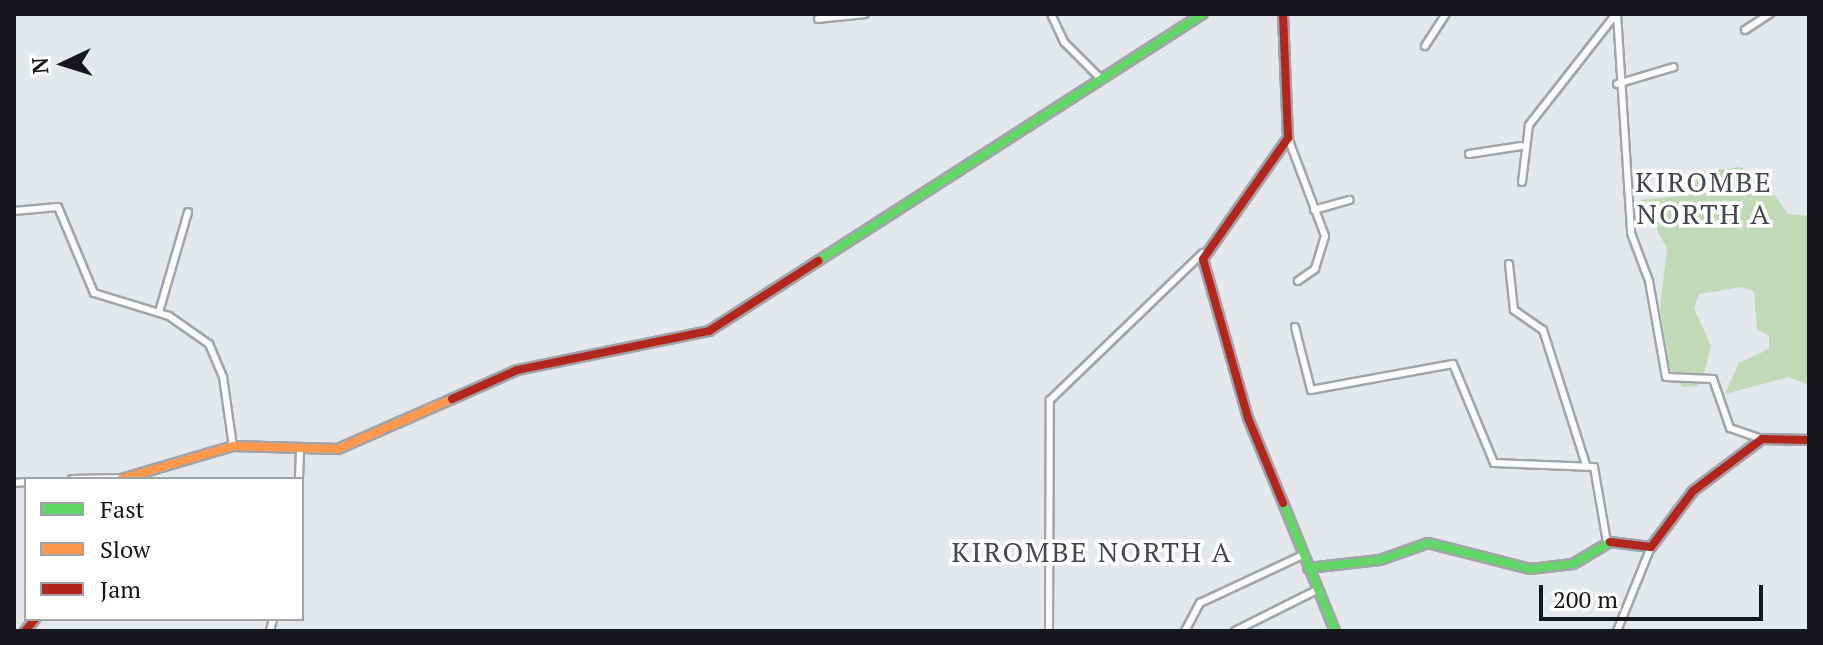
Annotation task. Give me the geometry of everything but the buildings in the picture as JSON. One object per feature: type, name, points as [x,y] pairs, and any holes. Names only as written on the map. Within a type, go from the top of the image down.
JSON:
[{"type":"street","points":[[818,19],[865,14]]},
{"type":"street","points":[[1051,14],[1064,42],[1098,76]]},
{"type":"street","points":[[128,477],[233,446],[300,451],[359,442],[517,370],[709,331],[909,208],[1098,76],[1203,14]]},
{"type":"street","points":[[1049,631],[1050,400],[1203,253],[1257,190],[1288,138],[1283,14]]},
{"type":"street","points":[[1425,46],[1446,14]]},
{"type":"street","points":[[1616,14],[1617,84],[1631,233],[1649,281],[1666,377],[1674,383],[1713,379],[1730,428],[1762,439],[1809,440]]},
{"type":"street","points":[[1522,182],[1521,146],[1536,112],[1616,14]]},
{"type":"street","points":[[1745,30],[1770,14]]},
{"type":"street","points":[[1617,84],[1674,67]]},
{"type":"street","points":[[1288,138],[1300,154],[1324,253],[1298,281]]},
{"type":"street","points":[[1469,154],[1521,146]]},
{"type":"street","points":[[1314,210],[1350,200]]},
{"type":"street","points":[[14,211],[58,207],[94,293],[159,312],[196,332],[217,356],[233,446]]},
{"type":"street","points":[[159,312],[188,212]]},
{"type":"street","points":[[1203,253],[1239,392],[1335,631]]},
{"type":"street","points":[[1509,264],[1514,310],[1543,330],[1585,462],[1598,472],[1607,542]]},
{"type":"street","points":[[1295,327],[1310,390],[1450,362],[1494,463],[1585,462]]},
{"type":"street","points":[[1617,631],[1651,547],[1693,491],[1762,439]]},
{"type":"street","points":[[299,477],[300,451]]},
{"type":"street","points":[[1308,568],[1380,560],[1428,543],[1544,569],[1583,560],[1607,542],[1651,547]]},
{"type":"street","points":[[1185,631],[1200,603],[1303,555]]},
{"type":"street","points":[[1235,631],[1317,590]]},
{"type":"green space","points":[[1740,167],[1760,175],[1788,214],[1809,216],[1809,385],[1788,377],[1725,394],[1739,363],[1769,349],[1769,336],[1757,329],[1754,291],[1741,287],[1699,294],[1694,308],[1711,346],[1705,370],[1697,386],[1683,387],[1671,374],[1660,309],[1667,248],[1640,200],[1690,195],[1700,172]]},
{"type":"traffic: fast","points":[[818,261],[1203,14]]},
{"type":"traffic: fast","points":[[1283,503],[1335,631]]},
{"type":"traffic: fast","points":[[1308,568],[1380,560],[1428,543],[1530,569],[1573,564],[1610,542]]},
{"type":"traffic: slow","points":[[128,477],[233,446],[338,449],[452,399]]},
{"type":"traffic: jam","points":[[1283,14],[1288,138],[1203,259],[1248,418],[1283,503]]},
{"type":"traffic: jam","points":[[452,399],[517,370],[709,331],[818,261]]},
{"type":"traffic: jam","points":[[1610,542],[1651,547],[1693,491],[1762,439],[1809,440]]},
{"type":"traffic: jam","points":[[25,631],[33,621]]},
{"type":"district","name":"KIROMBE NORTH A","points":[[1704,198]]},
{"type":"district","name":"KIROMBE NORTH A","points":[[1092,552]]}]
